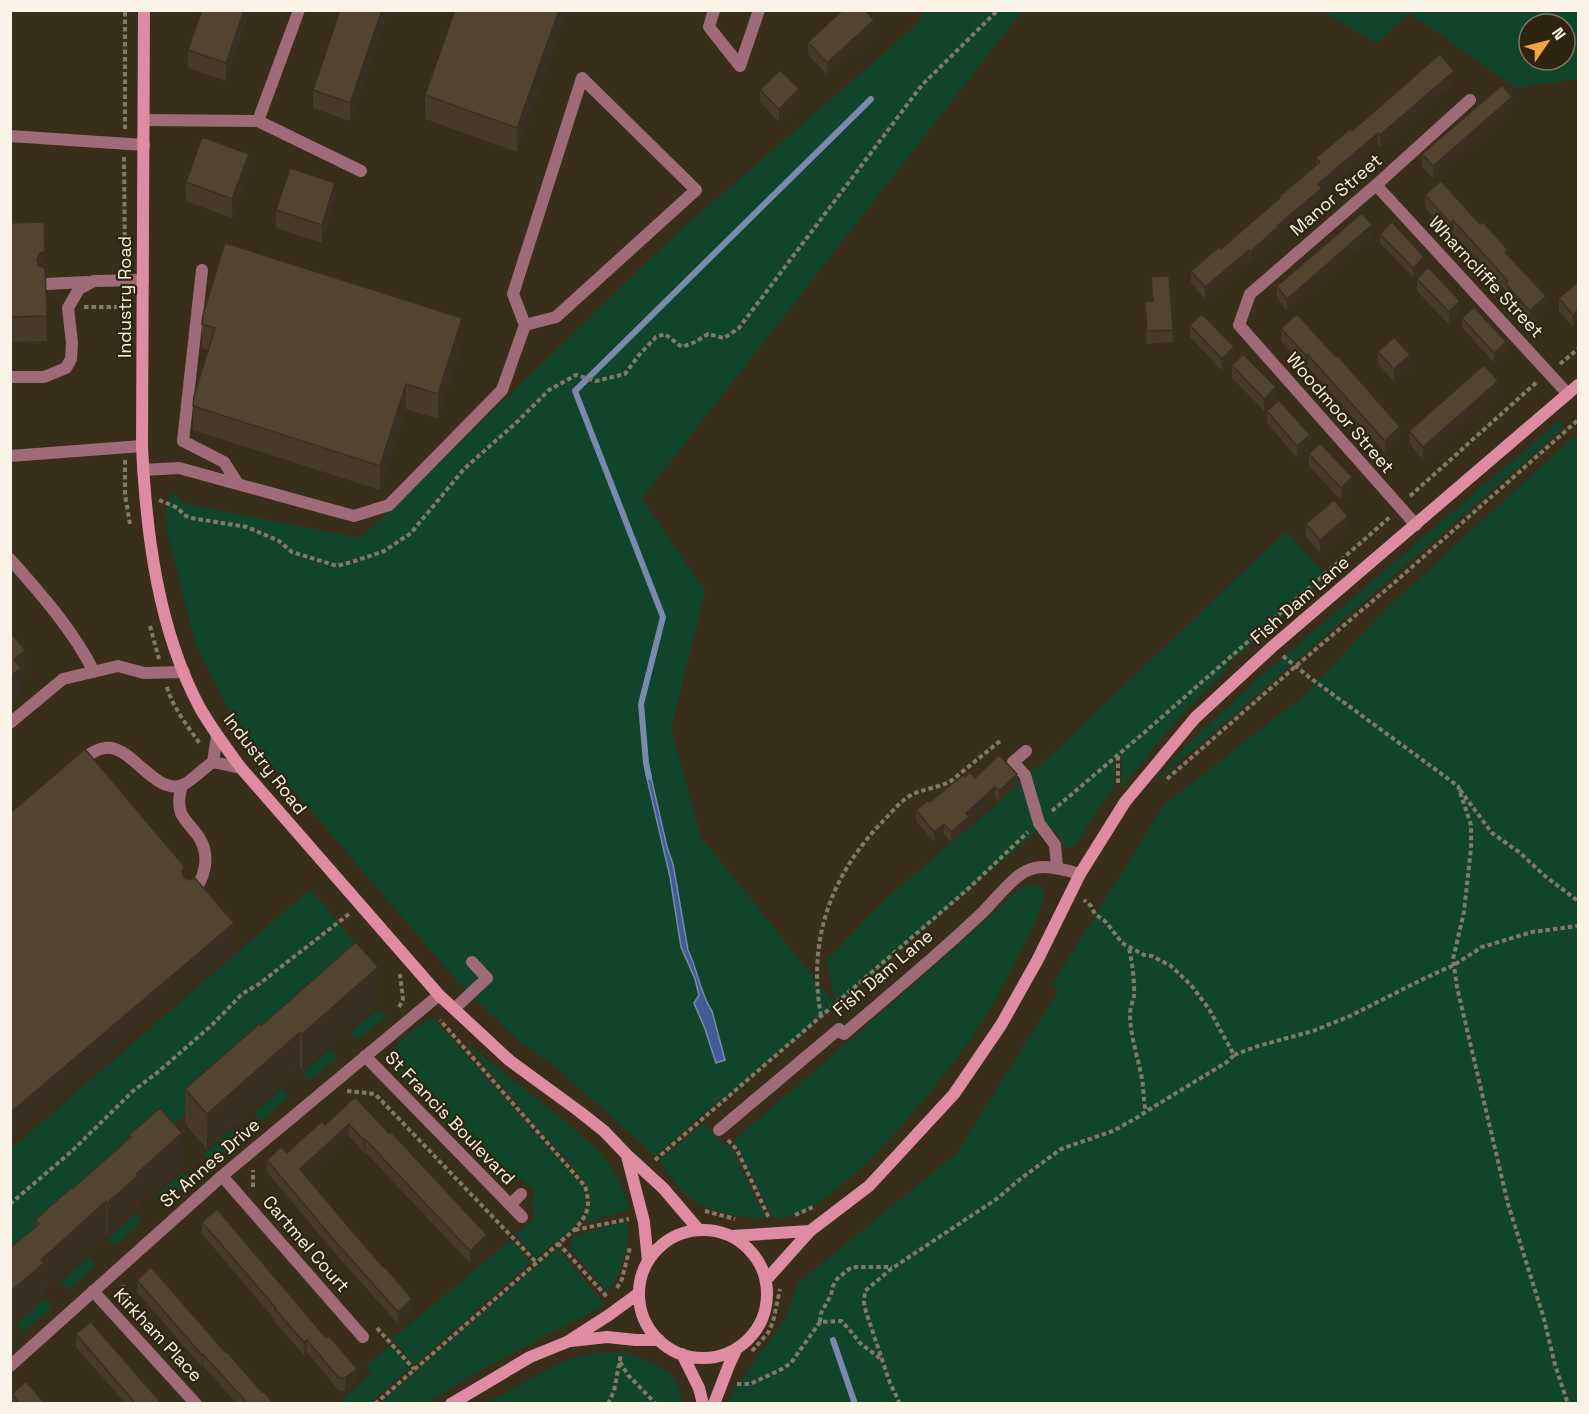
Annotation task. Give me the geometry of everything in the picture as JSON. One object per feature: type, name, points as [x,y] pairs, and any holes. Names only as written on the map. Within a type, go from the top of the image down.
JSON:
[{"type":"street","name":"Industry Road","points":[[144,10],[143,470],[161,601],[183,672],[217,736],[241,768],[439,995],[509,1060],[604,1131],[663,1188],[699,1230]]},
{"type":"street","points":[[258,121],[299,10]]},
{"type":"street","points":[[714,10],[709,27],[740,66],[759,10]]},
{"type":"street","points":[[143,470],[179,468],[354,516],[389,505],[502,390],[525,325],[513,294],[582,78],[696,190],[556,317],[525,325]]},
{"type":"street","name":"Manor Street","points":[[1239,325],[1250,294],[1470,100]]},
{"type":"street","points":[[144,120],[258,121],[361,171]]},
{"type":"street","points":[[10,136],[144,145]]},
{"type":"street","name":"Wharncliffe Street","points":[[1376,184],[1568,394]]},
{"type":"street","points":[[202,270],[183,441],[224,462],[238,484]]},
{"type":"street","points":[[45,284],[143,280]]},
{"type":"street","points":[[10,377],[44,377],[66,368],[71,359],[72,343],[68,308],[79,289],[94,282]]},
{"type":"street","name":"Woodmoor Street","points":[[1239,325],[1416,525]]},
{"type":"street","name":"Fish Dam Lane","points":[[766,1280],[810,1231],[869,1186],[954,1094],[1001,1024],[1032,970],[1080,874],[1125,802],[1195,718],[1272,647],[1578,385]]},
{"type":"street","points":[[10,456],[142,446]]},
{"type":"street","points":[[10,559],[46,600],[83,651],[94,672]]},
{"type":"street","points":[[10,723],[63,679],[118,666],[144,673],[183,672]]},
{"type":"street","points":[[190,896],[203,878],[206,855],[201,840],[181,812],[179,796],[183,785],[213,762],[217,736]]},
{"type":"street","points":[[67,770],[87,756],[106,747],[120,751],[153,778],[171,786],[183,785]]},
{"type":"street","points":[[1026,751],[1013,762],[1025,775],[1039,822],[1056,848],[1057,867]]},
{"type":"street","points":[[213,762],[241,768]]},
{"type":"street","name":"Fish Dam Lane","points":[[719,1130],[839,1029],[844,1034],[1025,871],[1057,867],[1080,874]]},
{"type":"street","points":[[454,1009],[487,978],[472,962]]},
{"type":"street","name":"St Annes Drive","points":[[10,1366],[222,1176],[439,995]]},
{"type":"street","name":"St Francis Boulevard","points":[[365,1056],[522,1217]]},
{"type":"street","name":"Industry Road","points":[[627,1155],[645,1222],[648,1262]]},
{"type":"street","name":"Cartmel Court","points":[[222,1176],[363,1337]]},
{"type":"street","name":"St Francis Boulevard","points":[[510,1205],[520,1194]]},
{"type":"street","points":[[716,1231],[731,1236],[753,1254],[766,1280],[765,1311],[759,1326],[737,1348],[724,1354],[696,1358],[670,1348],[659,1340],[648,1326],[641,1310],[639,1293],[643,1272],[648,1262],[657,1249],[669,1239],[684,1232],[716,1231]]},
{"type":"street","points":[[731,1236],[810,1231]]},
{"type":"street","name":"Kirkham Place","points":[[93,1291],[196,1404]]},
{"type":"street","points":[[451,1404],[530,1358],[567,1342],[614,1304],[639,1293]]},
{"type":"street","points":[[567,1342],[606,1337],[659,1340]]},
{"type":"street","points":[[714,1404],[737,1348]]},
{"type":"street","points":[[682,1354],[699,1388],[703,1404]]},
{"type":"path","points":[[125,10],[125,307]]},
{"type":"path","points":[[576,375],[596,381],[625,374],[656,337],[664,334],[682,347],[708,334],[724,338],[739,328],[922,85],[998,10]]},
{"type":"path","points":[[68,308],[143,307]]},
{"type":"path","points":[[1399,506],[1549,372],[1578,349]]},
{"type":"path","points":[[1166,780],[1578,420]]},
{"type":"path","points":[[125,448],[125,495],[131,529]]},
{"type":"path","points":[[163,510],[164,501]]},
{"type":"path","points":[[148,620],[169,694],[184,721],[213,762]]},
{"type":"path","points":[[1272,647],[1458,786],[1492,833],[1519,852],[1545,876],[1578,901]]},
{"type":"path","points":[[821,1017],[817,988],[817,958],[826,910],[848,864],[879,826],[909,796],[951,781],[1000,741]]},
{"type":"path","points":[[1116,792],[1118,756]]},
{"type":"path","points":[[1458,786],[1471,825],[1471,848],[1464,912],[1453,959],[1457,987],[1508,1204],[1568,1404]]},
{"type":"path","points":[[1077,908],[1082,898],[1091,906],[1095,914],[1106,922],[1122,943],[1144,955],[1161,960],[1185,979],[1209,1009],[1234,1055]]},
{"type":"path","points":[[10,1204],[72,1151],[133,1091],[213,1024],[242,994],[259,984],[349,914]]},
{"type":"path","points":[[900,1404],[866,1312],[865,1291],[894,1267],[989,1204],[1061,1149],[1113,1131],[1227,1062],[1234,1055],[1341,1020],[1454,965],[1482,947],[1532,932],[1578,926]]},
{"type":"path","points":[[1129,948],[1134,995],[1130,1006],[1130,1016],[1146,1111]]},
{"type":"path","points":[[394,1014],[404,1000],[400,972],[407,980]]},
{"type":"path","points":[[375,1404],[558,1243],[582,1221],[586,1214],[588,1198],[585,1186],[427,1005]]},
{"type":"path","points":[[446,1026],[454,1029]]},
{"type":"path","points":[[343,1090],[375,1094],[536,1262]]},
{"type":"path","points":[[643,1170],[706,1115],[737,1150],[771,1222],[766,1222]]},
{"type":"path","points":[[654,1161],[659,1167]]},
{"type":"path","points":[[253,1163],[253,1196]]},
{"type":"path","points":[[788,1218],[821,1203]]},
{"type":"path","points":[[702,1209],[741,1221]]},
{"type":"path","points":[[558,1243],[614,1304],[632,1237]]},
{"type":"path","points":[[732,1382],[741,1385],[750,1384],[791,1363],[820,1322],[820,1313],[837,1279],[849,1269],[894,1267]]},
{"type":"path","points":[[123,1277],[123,1308]]},
{"type":"path","points":[[749,1354],[768,1333],[773,1322],[781,1280]]},
{"type":"path","points":[[820,1322],[841,1321],[860,1343],[883,1361]]},
{"type":"path","points":[[391,1343],[414,1368]]},
{"type":"path","points":[[608,1404],[614,1391],[622,1347]]},
{"type":"path","points":[[620,1362],[628,1375],[656,1404]]},
{"type":"green space","points":[[926,11],[1025,11],[1015,20],[642,498],[705,591],[671,729],[701,837],[835,1004],[827,960],[882,902],[1063,744],[1286,531],[1328,577],[1227,665],[1227,670],[1163,736],[1121,789],[1122,757],[1116,762],[1113,790],[1076,845],[1064,847],[1058,834],[1046,823],[836,1006],[655,1156],[554,1065],[518,1040],[458,982],[246,735],[221,696],[195,642],[167,531],[166,506],[173,492],[183,503],[361,538],[676,234],[914,27]]},
{"type":"green space","points":[[1322,11],[1578,11],[1578,79],[1516,88],[1409,13],[1377,43]]},
{"type":"green space","points":[[1559,421],[1564,427],[1153,785],[1188,744],[1253,683]]},
{"type":"green space","points":[[1578,433],[1578,1403],[729,1403],[732,1392],[785,1319],[798,1283],[957,1153],[1059,990],[1051,987],[1164,805],[1302,697],[1391,604]]},
{"type":"green space","points":[[1035,884],[1043,889],[1044,894],[1035,923],[991,1008],[948,1070],[891,1138],[859,1170],[828,1196],[798,1213],[773,1218],[734,1140],[1015,893],[1026,886]]},
{"type":"green space","points":[[310,889],[367,957],[360,967],[11,1263],[11,1149]]},
{"type":"green space","points":[[379,1008],[386,1017],[357,1040],[350,1032]]},
{"type":"green space","points":[[434,1019],[582,1186],[585,1197],[580,1218],[564,1236],[536,1258],[513,1232],[515,1230],[521,1232],[535,1217],[532,1205],[534,1192],[522,1179],[507,1183],[496,1177],[399,1076],[394,1066],[393,1057],[399,1043]]},
{"type":"green space","points":[[465,1042],[595,1147],[613,1169],[623,1188],[629,1210],[584,1223],[590,1200],[583,1180]]},
{"type":"green space","points":[[331,1049],[338,1058],[308,1081],[302,1072]]},
{"type":"green space","points":[[282,1088],[289,1096],[261,1121],[254,1113]]},
{"type":"green space","points":[[704,1123],[725,1146],[729,1143],[766,1219],[728,1214],[700,1205],[684,1192],[659,1161]]},
{"type":"green space","points":[[232,1129],[239,1137],[211,1162],[204,1154]]},
{"type":"green space","points":[[183,1171],[191,1179],[163,1204],[156,1196]]},
{"type":"green space","points":[[136,1213],[143,1221],[115,1246],[108,1238]]},
{"type":"green space","points":[[627,1221],[628,1238],[624,1258],[617,1278],[607,1291],[569,1248],[573,1237]]},
{"type":"green space","points":[[511,1240],[531,1262],[414,1365],[392,1339]]},
{"type":"green space","points":[[557,1248],[605,1305],[487,1366],[426,1403],[380,1403]]},
{"type":"green space","points":[[89,1257],[96,1265],[68,1290],[61,1282]]},
{"type":"green space","points":[[45,1298],[52,1307],[24,1332],[16,1324]]},
{"type":"green space","points":[[390,1345],[410,1368],[370,1403],[338,1403],[372,1373],[366,1366]]},
{"type":"green space","points":[[594,1353],[629,1353],[657,1365],[671,1374],[678,1385],[683,1403],[488,1403],[567,1360]]},
{"type":"water","points":[[649,769],[673,864],[688,950],[712,1011],[725,1060],[716,1063],[694,1003],[699,995],[695,979],[681,947],[670,877],[646,774]]},
{"type":"building","points":[[202,10],[244,10],[226,63],[188,50]]},
{"type":"building","points":[[340,10],[382,10],[350,103],[313,90]]},
{"type":"building","points":[[455,10],[559,10],[517,128],[425,95]]},
{"type":"building","points":[[843,10],[865,10],[874,20],[827,63],[808,42]]},
{"type":"building","points":[[1440,54],[1454,71],[1380,135],[1378,133],[1318,184],[1322,188],[1250,252],[1249,250],[1205,287],[1191,271],[1219,247],[1221,249],[1281,197],[1320,162],[1316,158],[1350,129],[1352,131]]},
{"type":"building","points":[[780,70],[799,89],[779,109],[760,90]]},
{"type":"building","points":[[1502,85],[1512,97],[1433,166],[1422,154]]},
{"type":"building","points":[[202,137],[249,154],[232,199],[186,182]]},
{"type":"building","points":[[290,168],[335,183],[322,225],[276,210]]},
{"type":"building","points":[[1441,181],[1480,224],[1483,222],[1508,250],[1505,252],[1546,296],[1530,311],[1505,283],[1508,281],[1453,220],[1450,223],[1425,195]]},
{"type":"building","points":[[1362,213],[1372,225],[1287,299],[1277,286]]},
{"type":"building","points":[[44,222],[45,251],[40,253],[37,260],[38,265],[45,268],[47,316],[10,317],[10,223]]},
{"type":"building","points":[[1392,222],[1424,257],[1413,268],[1380,234]]},
{"type":"building","points":[[225,243],[462,318],[438,394],[406,384],[380,466],[193,406],[215,328],[202,324],[203,315]]},
{"type":"building","points":[[1428,267],[1460,301],[1449,312],[1417,279]]},
{"type":"building","points":[[1169,276],[1173,330],[1147,331],[1145,302],[1153,301],[1151,277]]},
{"type":"building","points":[[1578,282],[1578,310],[1573,315],[1559,298]]},
{"type":"building","points":[[1474,307],[1506,342],[1494,353],[1462,318]]},
{"type":"building","points":[[1202,314],[1234,347],[1222,359],[1190,325]]},
{"type":"building","points":[[1297,314],[1336,357],[1338,356],[1400,427],[1385,441],[1281,328]]},
{"type":"building","points":[[1394,337],[1410,355],[1394,369],[1378,352]]},
{"type":"building","points":[[1243,354],[1276,387],[1264,399],[1232,365]]},
{"type":"building","points":[[1484,365],[1498,381],[1423,447],[1409,431]]},
{"type":"building","points":[[1279,400],[1310,435],[1297,446],[1267,411]]},
{"type":"building","points":[[1320,443],[1352,477],[1341,488],[1309,454]]},
{"type":"building","points":[[1334,500],[1348,516],[1320,540],[1306,524]]},
{"type":"building","points":[[10,632],[25,650],[14,660],[21,668],[10,676]]},
{"type":"building","points":[[85,749],[184,866],[182,871],[184,878],[189,880],[195,878],[234,923],[10,1113],[10,813]]},
{"type":"building","points":[[999,755],[1017,774],[999,791],[995,787],[966,813],[969,817],[951,832],[944,824],[934,832],[916,810],[929,800],[930,802],[963,775],[965,777],[970,772],[975,778]]},
{"type":"building","points":[[356,942],[378,967],[207,1114],[185,1089]]},
{"type":"building","points":[[355,1097],[389,1133],[391,1132],[487,1235],[470,1251],[349,1124],[300,1169],[412,1299],[398,1312],[267,1160],[281,1147],[287,1153],[322,1121],[325,1125]]},
{"type":"building","points":[[160,1108],[182,1133],[136,1174],[138,1176],[107,1203],[106,1201],[41,1260],[44,1263],[10,1292],[10,1248],[39,1224],[35,1220],[131,1137],[129,1135]]},
{"type":"building","points":[[217,1209],[326,1338],[329,1336],[357,1369],[345,1378],[339,1378],[307,1340],[304,1342],[275,1309],[202,1222]]},
{"type":"building","points":[[151,1267],[274,1404],[248,1404],[202,1355],[137,1280]]},
{"type":"building","points":[[91,1322],[162,1404],[136,1404],[76,1334]]},
{"type":"building","points":[[26,1381],[45,1404],[20,1404],[12,1394]]},
{"type":"waterway","points":[[649,777],[641,704],[663,617],[575,391],[871,99]]},
{"type":"waterway","points":[[833,1340],[855,1404]]}]
